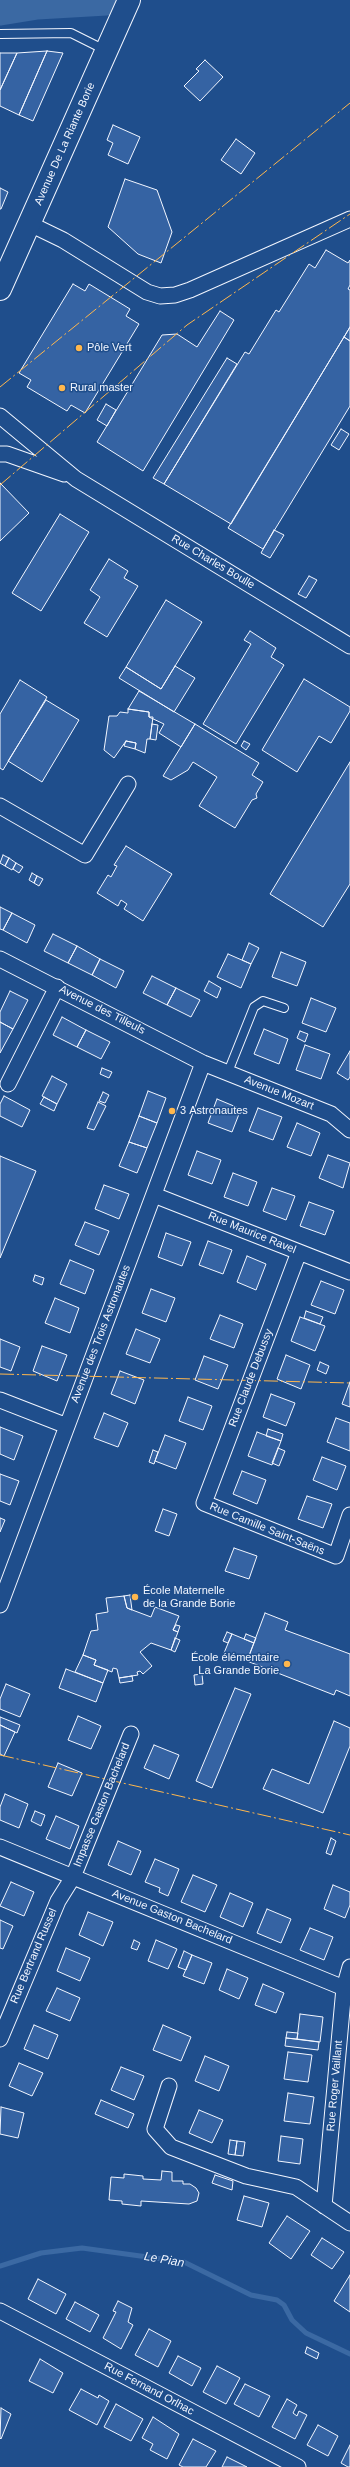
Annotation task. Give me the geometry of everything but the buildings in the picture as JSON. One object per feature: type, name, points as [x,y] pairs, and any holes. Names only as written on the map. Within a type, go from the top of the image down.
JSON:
[{"type":"street","name":"Avenue De La Riante Borie","points":[[0,289],[126,7]]},
{"type":"street","points":[[30,224],[63,240],[147,292],[160,296],[175,295],[190,290],[350,219]]},
{"type":"street","name":"Rue Charles Boulle","points":[[0,416],[76,479],[350,646]]},
{"type":"street","name":"Rue Charles Boulle","points":[[0,454],[7,454],[76,479]]},
{"type":"street","points":[[0,806],[85,854],[128,784]]},
{"type":"street","name":"Avenue des Tilleuls","points":[[0,959],[203,1063]]},
{"type":"street","points":[[8,1084],[57,987]]},
{"type":"street","name":"Avenue Mozart","points":[[203,1063],[331,1114],[350,1130]]},
{"type":"street","name":"Avenue des Trois Astronautes","points":[[0,1605],[203,1063]]},
{"type":"street","name":"Rue Maurice Ravel","points":[[154,1195],[350,1272]]},
{"type":"street","name":"Rue Claude Debussy","points":[[204,1503],[299,1252]]},
{"type":"street","points":[[0,1400],[67,1426]]},
{"type":"street","name":"Rue Camille Saint-Saëns","points":[[204,1503],[336,1556],[350,1516]]},
{"type":"street","name":"Impasse Gaston Bachelard","points":[[73,1877],[131,1734]]},
{"type":"street","name":"Avenue Gaston Bachelard","points":[[0,1847],[344,1988]]},
{"type":"street","name":"Rue Bertrand Russel","points":[[0,2039],[58,1901],[73,1877]]},
{"type":"street","name":"Rue Roger Vaillant","points":[[324,2206],[344,1988],[350,1968]]},
{"type":"street","points":[[169,2086],[155,2129],[171,2147],[246,2176],[296,2187],[350,2223]]},
{"type":"street","name":"Rue Fernand Orlhac","points":[[0,2311],[298,2467]]},
{"type":"lane","points":[[0,34],[71,33],[106,50]]},
{"type":"lane","points":[[228,1072],[254,1007],[263,1001],[284,1008]]},
{"type":"waterway","points":[[0,10],[37,4],[106,0]]},
{"type":"waterway","name":"Le Pian","points":[[0,2266],[41,2253],[82,2248],[184,2262],[251,2295],[277,2300],[284,2305],[292,2320],[306,2333],[350,2354]]},
{"type":"power","points":[[0,387],[350,103]]},
{"type":"power","points":[[0,485],[187,325],[350,214]]},
{"type":"power","points":[[0,1374],[350,1383]]},
{"type":"power","points":[[0,1755],[350,1835]]},
{"type":"place","name":"Pôle Vert","points":[[79,348]]},
{"type":"place","name":"Rural master","points":[[62,388]]},
{"type":"place","name":"3 Astronautes","points":[[172,1111]]},
{"type":"place","name":"École Maternelle de la Grande Borie","points":[[135,1597]]},
{"type":"place","name":"École élémentaire La Grande Borie","points":[[287,1664]]}]
